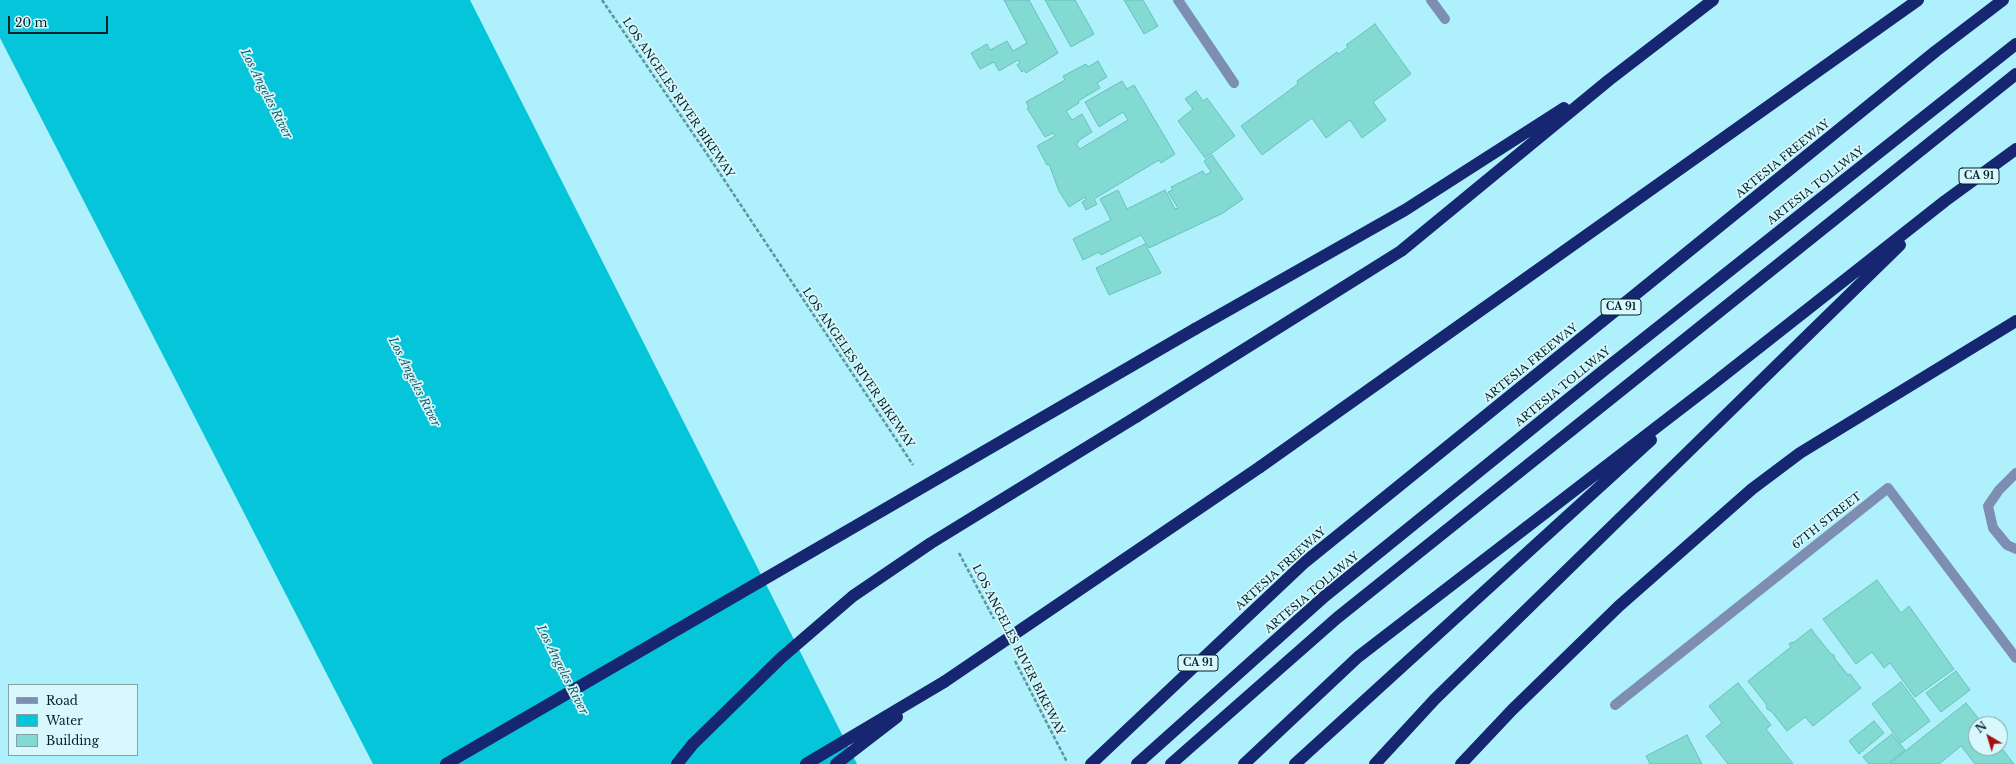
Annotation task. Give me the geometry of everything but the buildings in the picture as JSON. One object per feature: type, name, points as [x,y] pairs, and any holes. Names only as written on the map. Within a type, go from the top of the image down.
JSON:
[{"type":"highway","points":[[678,764],[693,744],[781,658],[853,596],[931,543],[1210,371],[1400,251],[1609,80],[1712,0]]},
{"type":"highway","name":"ARTESIA FREEWAY","points":[[1091,764],[1305,562],[1936,51],[2003,0]]},
{"type":"highway","points":[[836,764],[944,682],[1260,467],[1917,1]]},
{"type":"highway","name":"ARTESIA TOLLWAY","points":[[1136,764],[1325,596],[1609,366],[2016,44]]},
{"type":"highway","points":[[1171,764],[1337,618],[2016,74]]},
{"type":"highway","points":[[446,764],[1195,329],[1405,210],[1609,80]]},
{"type":"highway","name":"CA 91","points":[[1244,764],[1358,657],[2015,149]]},
{"type":"highway","points":[[1375,764],[1435,699],[1945,202]]},
{"type":"highway","points":[[1461,764],[1512,710],[1619,606],[1752,489],[1800,453],[2016,321]]},
{"type":"highway","points":[[1295,764],[1714,383]]},
{"type":"highway","points":[[806,764],[944,682]]},
{"type":"street","points":[[1178,0],[1234,83]]},
{"type":"street","points":[[1431,0],[1445,19]]},
{"type":"street","points":[[2016,474],[1999,490],[1988,506],[1993,528],[2007,545],[2016,549]]},
{"type":"street","name":"67TH STREET","points":[[1614,704],[1888,488],[2016,658]]},
{"type":"path","name":"LOS ANGELES RIVER BIKEWAY","points":[[602,0],[711,160],[915,469]]},
{"type":"path","name":"LOS ANGELES RIVER BIKEWAY","points":[[958,551],[997,626]]},
{"type":"path","name":"LOS ANGELES RIVER BIKEWAY","points":[[1015,660],[1068,764]]},
{"type":"water","name":"Los Angeles River","points":[[0,0],[470,0],[857,764],[373,764],[0,38]]}]
